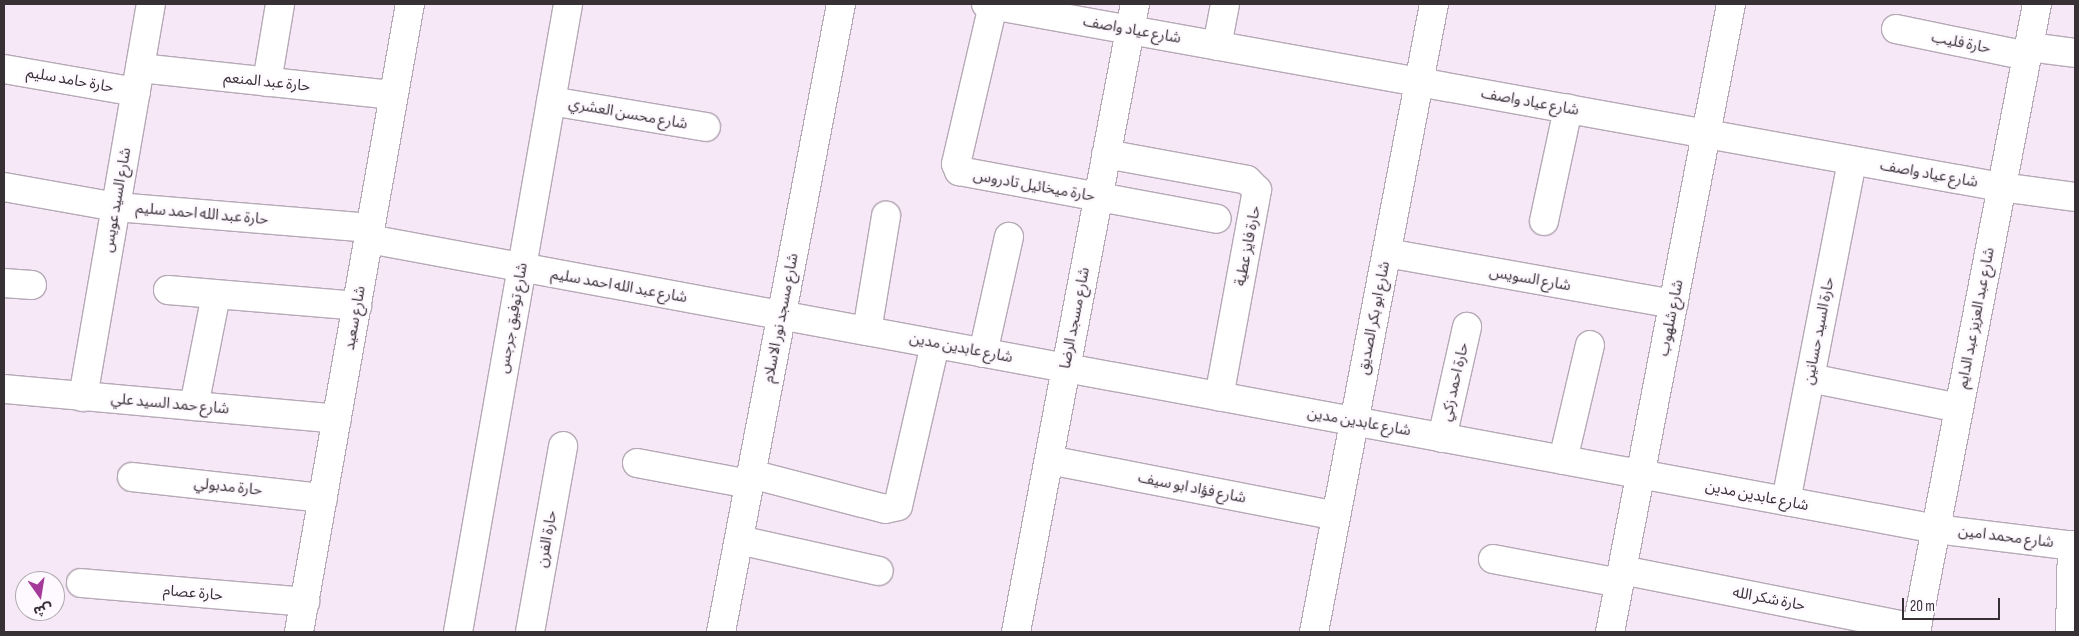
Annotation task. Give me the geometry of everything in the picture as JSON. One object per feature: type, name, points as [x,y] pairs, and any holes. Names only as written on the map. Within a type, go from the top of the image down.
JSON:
[{"type":"street","name":"شارع السيد عويس","points":[[83,396],[152,4]]},
{"type":"street","points":[[267,82],[280,4]]},
{"type":"street","name":"شارع سعيد","points":[[299,632],[410,4]]},
{"type":"street","name":"شارع توفيق جرجس","points":[[458,632],[568,4]]},
{"type":"street","name":"شارع مسجد نور الاسلام","points":[[721,632],[841,4]]},
{"type":"street","name":"شارع عياد واصف","points":[[989,4],[1132,17],[1217,46],[1852,161],[2001,187],[2075,197]]},
{"type":"street","name":"حارة ميخائيل تادروس","points":[[989,4],[957,167],[966,174],[1218,219]]},
{"type":"street","points":[[1217,46],[1225,4]]},
{"type":"street","name":"شارع ابو بكر الصديق","points":[[1314,632],[1434,4]]},
{"type":"street","name":"شارع شلهوب","points":[[1610,632],[1732,4]]},
{"type":"street","name":"شارع عبد العزيز عبد الدايم","points":[[1916,630],[2037,4]]},
{"type":"street","name":"شارع مسجد الرضا","points":[[1016,632],[1132,17]]},
{"type":"street","name":"حارة فليب","points":[[1896,29],[2028,51],[2075,53]]},
{"type":"street","name":"حارة حامد سليم","points":[[4,69],[138,80]]},
{"type":"street","name":"حارة عبد المنعم","points":[[138,80],[267,82],[394,96]]},
{"type":"street","name":"شارع محسن العشري","points":[[551,101],[706,126]]},
{"type":"street","points":[[1544,221],[1568,109]]},
{"type":"street","name":"حارة فايز عطية","points":[[1106,154],[1247,180],[1257,190],[1219,397]]},
{"type":"street","name":"حارة السيد حسانين","points":[[1786,501],[1852,161]]},
{"type":"street","name":"حارة عبد الله احمد سليم","points":[[4,187],[116,207],[370,233]]},
{"type":"street","points":[[867,331],[886,216]]},
{"type":"street","name":"شارع عبد الله احمد سليم","points":[[370,233],[522,268],[782,316]]},
{"type":"street","points":[[983,352],[1009,237]]},
{"type":"street","name":"شارع السويس","points":[[1387,253],[1674,304]]},
{"type":"street","points":[[4,282],[32,285]]},
{"type":"street","points":[[168,290],[357,306]]},
{"type":"street","points":[[194,406],[216,295]]},
{"type":"street","name":"شارع عابدين مدين","points":[[782,316],[1936,529]]},
{"type":"street","name":"حارة احمد زكي","points":[[1442,438],[1467,327]]},
{"type":"street","points":[[637,463],[750,479],[885,509],[898,506],[935,344]]},
{"type":"street","points":[[1563,460],[1590,345]]},
{"type":"street","points":[[1810,378],[1959,408]]},
{"type":"street","name":"شارع حمد السيد علي","points":[[4,396],[83,396],[337,419]]},
{"type":"street","name":"حارة الفرن","points":[[530,632],[563,446]]},
{"type":"street","name":"شارع فؤاد ابو سيف","points":[[1049,460],[1336,516]]},
{"type":"street","name":"حارة مدبولي","points":[[132,477],[323,498]]},
{"type":"street","name":"شارع محمد امين","points":[[1936,529],[2074,546]]},
{"type":"street","points":[[739,540],[878,571]]},
{"type":"street","points":[[2070,632],[2074,546]]},
{"type":"street","name":"حارة شكر الله","points":[[1493,559],[1621,577],[1916,630]]},
{"type":"street","name":"حارة عصام","points":[[81,583],[304,602]]}]
